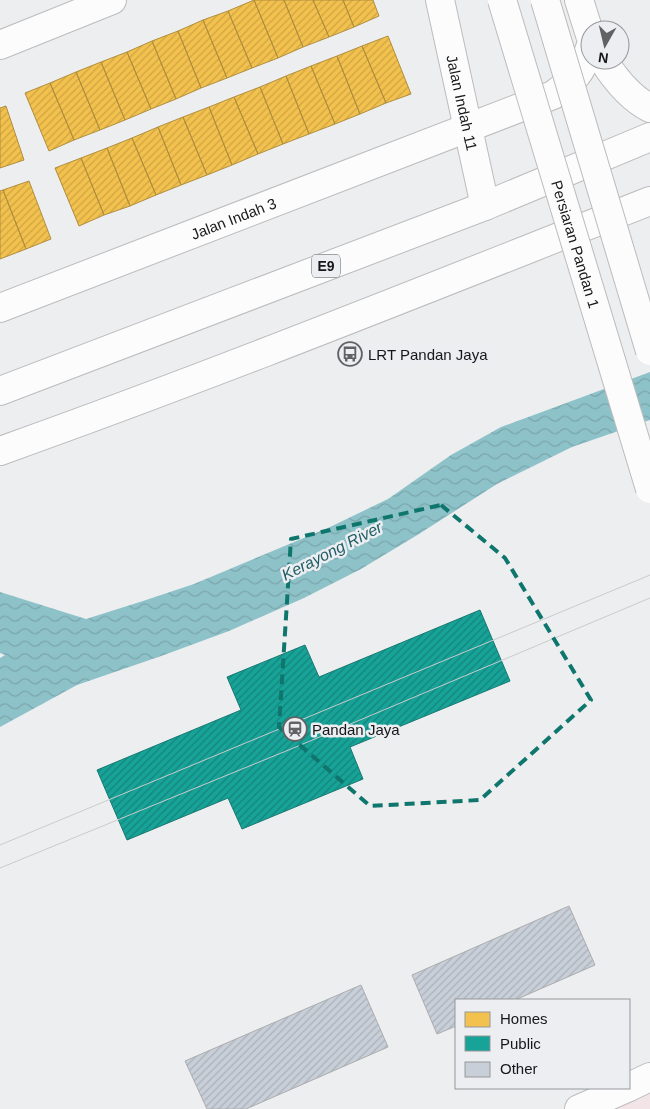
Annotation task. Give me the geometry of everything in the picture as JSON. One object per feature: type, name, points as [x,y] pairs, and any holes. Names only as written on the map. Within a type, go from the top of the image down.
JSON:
[{"type":"main road","points":[[0,45],[112,0]]},
{"type":"main road","name":"Jalan Indah 11","points":[[440,0],[485,206]]},
{"type":"main road","name":"Persiaran Pandan 1","points":[[502,0],[650,489]]},
{"type":"main road","points":[[546,0],[650,351]]},
{"type":"main road","points":[[579,0],[585,20]]},
{"type":"main road","name":"Jalan Indah 3","points":[[0,308],[553,95],[568,84],[581,70]]},
{"type":"main road","points":[[609,70],[633,97],[650,108]]},
{"type":"main road","name":"E9","points":[[0,391],[485,206],[650,137]]},
{"type":"main road","points":[[0,451],[258,356],[336,323],[650,201]]},
{"type":"main road","points":[[630,1086],[650,1077]]},
{"type":"main road","points":[[579,1109],[624,1089]]},
{"type":"highlighted area","points":[[441,505],[505,558],[591,700],[480,800],[370,806],[279,727],[291,539]]},
{"type":"shaded area","points":[[650,1089],[650,1109],[605,1109]]},
{"type":"water","name":"Kerayong River","points":[[650,372],[650,420],[572,447],[497,484],[361,569],[304,598],[229,631],[77,685],[0,727],[0,658],[5,655],[0,653],[0,592],[86,619],[194,584],[330,527],[388,499],[451,455],[501,427]]},
{"type":"building: Homes","points":[[254,0],[278,58],[252,68],[228,11]]},
{"type":"building: Homes","points":[[254,0],[284,0],[303,47],[278,58]]},
{"type":"building: Homes","points":[[284,0],[313,0],[329,37],[303,47]]},
{"type":"building: Homes","points":[[313,0],[343,0],[354,27],[329,37]]},
{"type":"building: Homes","points":[[343,0],[373,0],[379,16],[354,27]]},
{"type":"building: Homes","points":[[228,11],[252,68],[227,78],[203,20]]},
{"type":"building: Homes","points":[[203,20],[227,78],[201,88],[178,31]]},
{"type":"building: Homes","points":[[178,31],[201,88],[176,99],[152,41]]},
{"type":"building: Homes","points":[[388,36],[411,94],[386,103],[362,46]]},
{"type":"building: Homes","points":[[152,41],[176,99],[151,109],[127,52]]},
{"type":"building: Homes","points":[[362,46],[386,103],[360,114],[337,56]]},
{"type":"building: Homes","points":[[127,52],[151,109],[125,120],[101,62]]},
{"type":"building: Homes","points":[[337,56],[360,114],[335,124],[311,66]]},
{"type":"building: Homes","points":[[101,62],[125,120],[100,130],[76,72]]},
{"type":"building: Homes","points":[[311,66],[335,124],[309,134],[286,76]]},
{"type":"building: Homes","points":[[76,72],[100,130],[74,140],[50,83]]},
{"type":"building: Homes","points":[[286,76],[309,134],[283,144],[260,87]]},
{"type":"building: Homes","points":[[50,83],[74,140],[49,151],[25,93]]},
{"type":"building: Homes","points":[[260,87],[283,144],[258,154],[234,97]]},
{"type":"building: Homes","points":[[234,97],[258,154],[232,165],[209,107]]},
{"type":"building: Homes","points":[[6,106],[24,160],[0,168],[0,108]]},
{"type":"building: Homes","points":[[209,107],[232,165],[207,175],[183,117]]},
{"type":"building: Homes","points":[[183,117],[207,175],[181,185],[158,127]]},
{"type":"building: Homes","points":[[158,127],[181,185],[156,195],[132,138]]},
{"type":"building: Homes","points":[[132,138],[156,195],[130,206],[107,148]]},
{"type":"building: Homes","points":[[107,148],[130,206],[104,215],[81,158]]},
{"type":"building: Homes","points":[[81,158],[104,215],[79,226],[55,168]]},
{"type":"building: Homes","points":[[29,181],[51,239],[26,249],[3,190]]},
{"type":"building: Homes","points":[[3,190],[26,249],[0,259],[0,191]]},
{"type":"building: Public","name":"Pandan Jaya","points":[[480,610],[510,681],[350,747],[363,779],[242,829],[228,798],[127,840],[97,770],[241,710],[227,677],[305,645],[319,677]]},
{"type":"building: Other","points":[[569,906],[595,965],[517,999],[455,999],[455,1026],[437,1034],[412,975]]},
{"type":"building: Other","points":[[361,985],[388,1047],[246,1109],[207,1109],[185,1061]]},
{"type":"tram line","points":[[0,845],[650,575]]},
{"type":"tram line","points":[[0,868],[291,749],[650,598]]},
{"type":"place","name":"LRT Pandan Jaya","points":[[350,354]]},
{"type":"place","name":"Pandan Jaya","points":[[295,729]]}]
